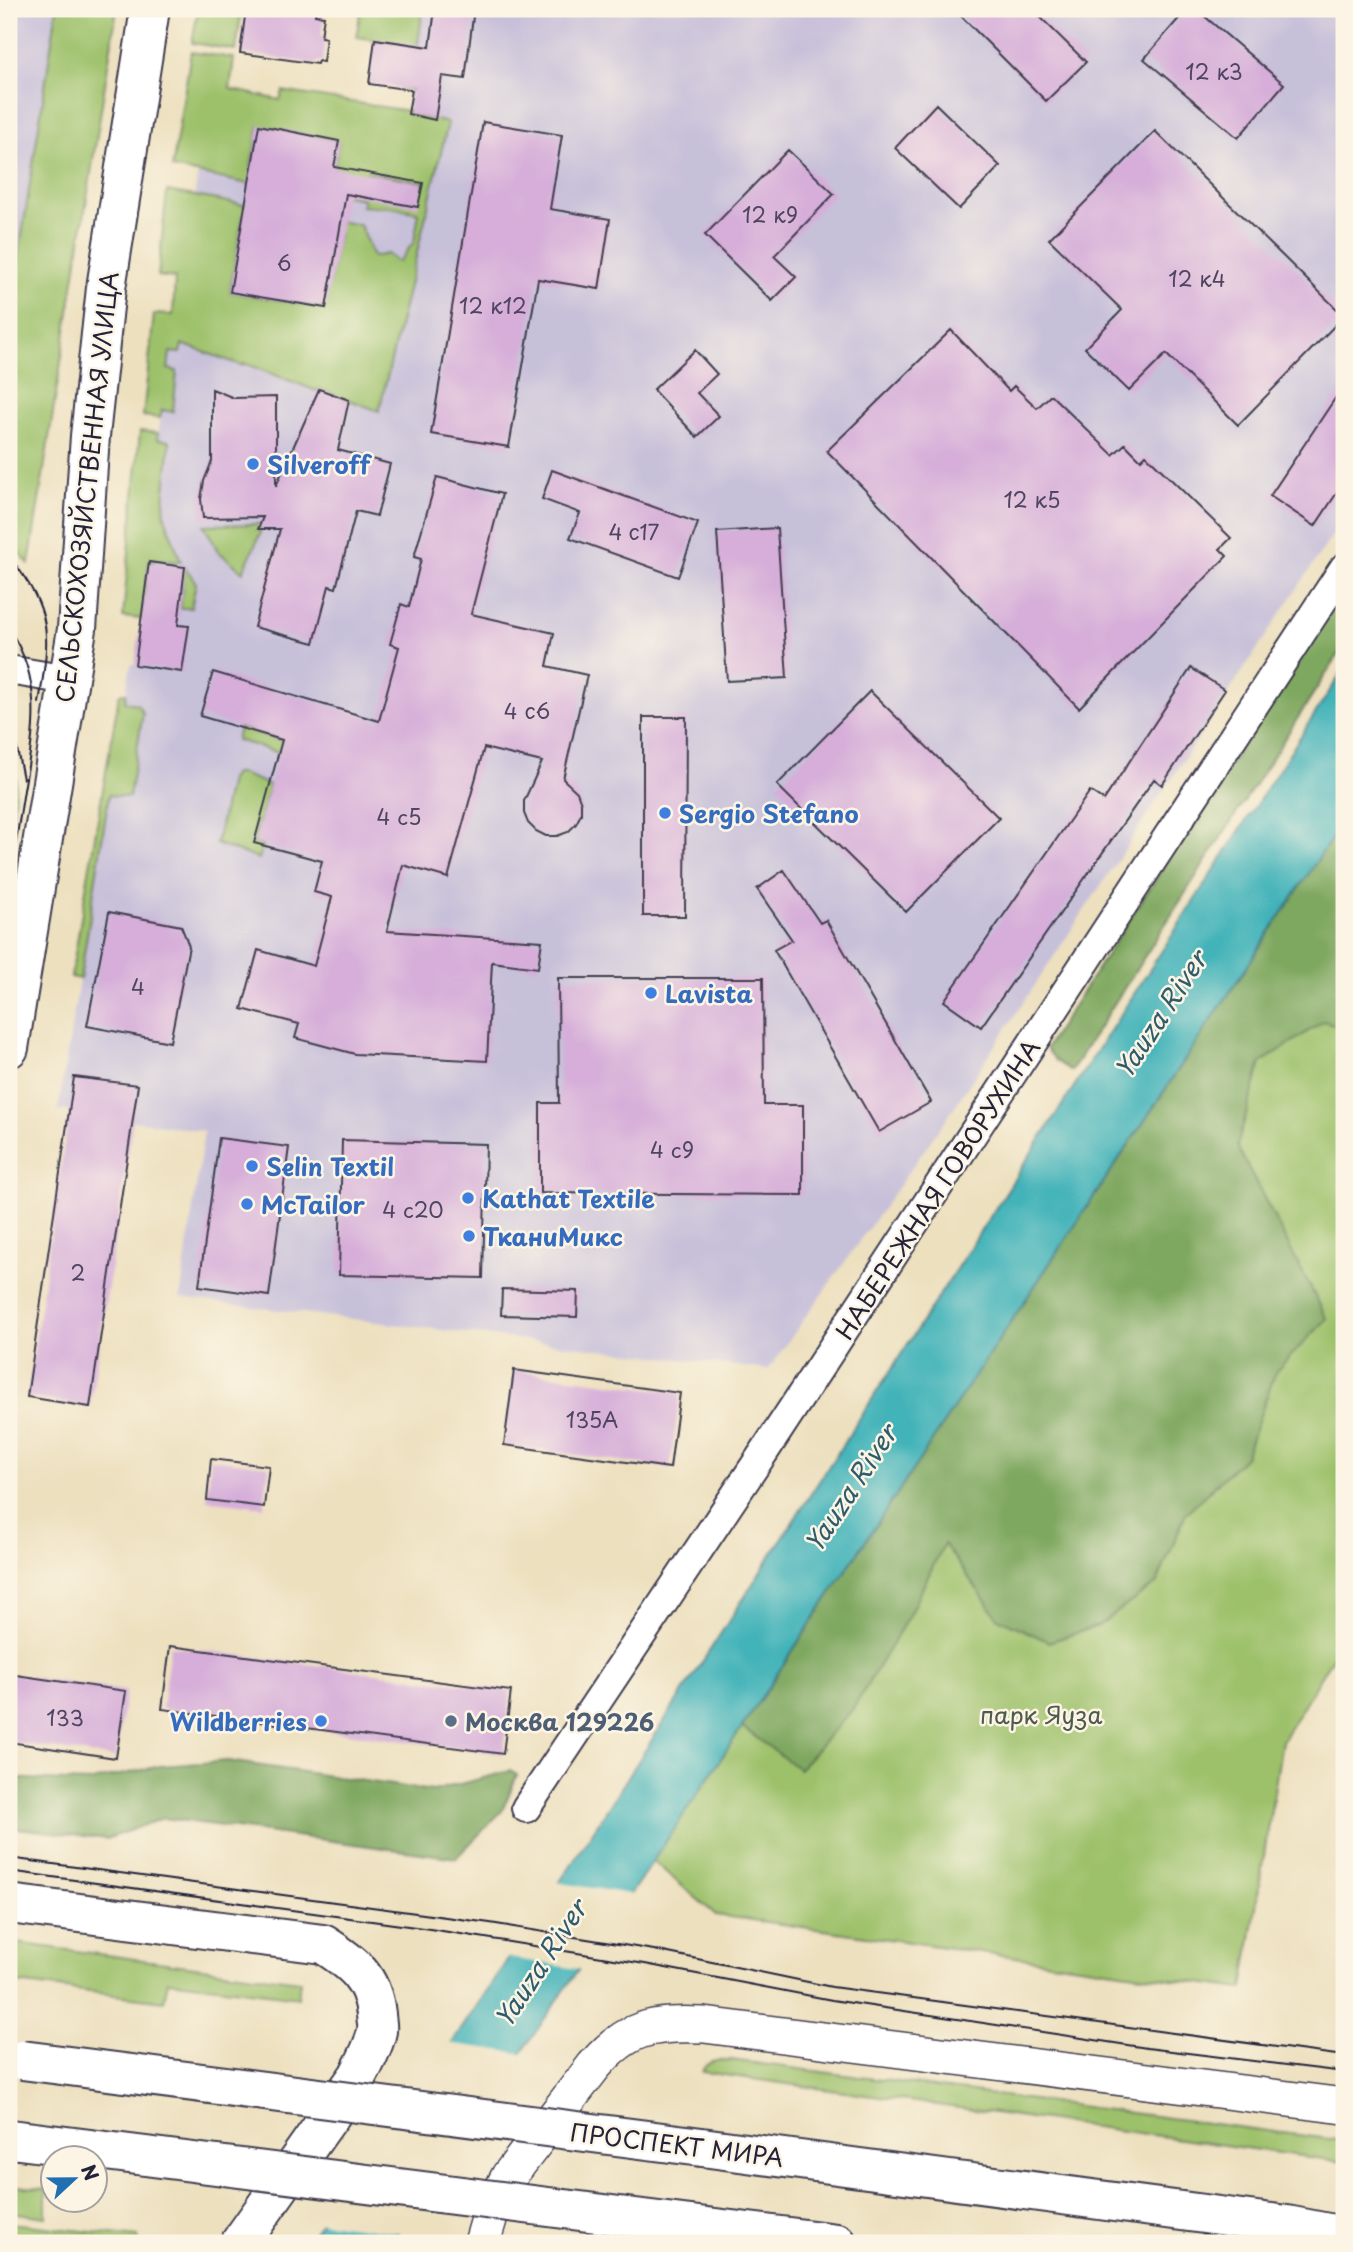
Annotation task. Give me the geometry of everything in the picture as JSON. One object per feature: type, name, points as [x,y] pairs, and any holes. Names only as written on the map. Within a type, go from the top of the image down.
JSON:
[{"type":"main road","name":"СЕЛЬСКОХОЗЯЙСТВЕННАЯ УЛИЦА","points":[[9,1048],[76,629],[90,436],[106,288],[150,9]]},
{"type":"main road","points":[[9,1904],[323,1944],[349,1961],[366,1979],[375,2004],[377,2029],[364,2064],[351,2087],[240,2243]]},
{"type":"main road","name":"ПРОСПЕКТ МИРА","points":[[15,2059],[702,2147],[1287,2225],[1344,2236]]},
{"type":"main road","points":[[10,2139],[837,2243]]},
{"type":"street","name":"НАБЕРЕЖНАЯ ГОВОРУХИНА","points":[[526,1808],[764,1452],[1344,568]]},
{"type":"street","points":[[9,670],[68,680]]},
{"type":"street","points":[[482,2243],[492,2209],[509,2176],[594,2066],[625,2036],[645,2027],[669,2023],[704,2025],[1344,2106]]},
{"type":"shaded area","points":[[9,9],[82,9],[9,466]]},
{"type":"shaded area","points":[[423,9],[1344,9],[1344,518],[949,1115],[768,1370],[180,1298],[204,1131],[58,1110],[127,685],[131,664],[135,664],[144,603],[155,455],[211,86],[405,125]]},
{"type":"green space","points":[[57,9],[117,9],[29,564],[9,541],[9,319]]},
{"type":"green space","points":[[198,9],[242,9],[236,50],[192,43]]},
{"type":"green space","points":[[361,9],[423,9],[411,90],[400,88],[406,44],[356,37]]},
{"type":"green space","points":[[191,52],[234,58],[230,89],[280,100],[283,91],[409,111],[409,114],[448,123],[379,411],[182,344],[180,353],[170,352],[168,369],[177,371],[173,412],[162,410],[160,418],[143,416],[154,314],[173,315],[175,278],[158,276],[167,191],[267,209],[243,216],[230,292],[325,308],[339,233],[285,212],[360,225],[373,257],[387,254],[398,262],[414,242],[419,213],[391,207],[362,206],[363,199],[341,195],[339,203],[172,168]],"holes":[[[259,126],[339,141],[330,187],[250,172]],[[366,172],[422,182],[423,183],[362,196]]]},
{"type":"green space","points":[[140,431],[158,433],[157,439],[170,441],[165,517],[181,562],[153,559],[152,563],[149,563],[142,619],[123,617]]},
{"type":"green space","points":[[260,524],[260,534],[243,572],[218,551],[204,525]]},
{"type":"green space","points":[[185,567],[196,583],[191,608],[180,608]]},
{"type":"green space","points":[[1344,589],[1344,646],[1071,1071],[1056,1061],[1046,1048]]},
{"type":"green space","points":[[126,693],[125,702],[137,704],[143,713],[129,797],[109,795],[80,979],[71,977],[119,695]]},
{"type":"green space","points":[[239,728],[331,755],[327,767],[236,740]]},
{"type":"green space","points":[[11,746],[16,781],[9,839]]},
{"type":"green space","points":[[234,774],[270,785],[254,843],[263,845],[259,859],[216,844],[230,780]]},
{"type":"green space","name":"парк Яуза","points":[[1344,820],[1344,1638],[1282,1741],[1243,1989],[716,1915],[653,1861]]},
{"type":"green space","points":[[1344,820],[1344,1028],[1324,1021],[1261,1063],[1237,1146],[1327,1319],[1276,1371],[1245,1457],[1186,1513],[1157,1583],[1098,1626],[1049,1642],[998,1618],[944,1544],[908,1617],[853,1709],[799,1769],[742,1727]]},
{"type":"green space","points":[[228,1761],[433,1791],[510,1771],[517,1775],[502,1811],[456,1858],[163,1818],[107,1839],[9,1827],[9,1778],[88,1782],[160,1766]]},
{"type":"green space","points":[[9,1942],[300,1981],[298,1997],[168,1981],[164,2001],[9,1982]]},
{"type":"green space","points":[[731,2060],[1344,2141],[1344,2162],[702,2072],[710,2063]]},
{"type":"green space","points":[[9,2181],[16,2186],[38,2188],[38,2214],[46,2214],[46,2217],[9,2212]]},
{"type":"green space","points":[[9,2223],[138,2237],[138,2243],[9,2243]]},
{"type":"water","name":"Yauza River","points":[[1344,669],[1344,820],[653,1861],[391,2243],[306,2243],[442,2058],[573,1862]]},
{"type":"pier","points":[[556,1882],[634,1895],[583,1970],[505,1957]]},
{"type":"pier","points":[[447,2043],[525,2054],[402,2233],[317,2222]]},
{"type":"building","points":[[246,9],[316,9],[315,15],[324,16],[321,37],[326,38],[323,62],[318,61],[317,64],[240,53]]},
{"type":"building","points":[[435,9],[474,9],[465,79],[442,76],[435,120],[408,114],[412,90],[369,84],[375,39],[430,47]]},
{"type":"building","points":[[954,9],[1032,9],[1086,62],[1046,101]]},
{"type":"building","points":[[1187,9],[1196,9],[1284,84],[1238,138],[1144,59]]},
{"type":"building","points":[[936,104],[1000,166],[959,209],[895,148]]},
{"type":"building","points":[[483,122],[562,135],[550,209],[610,219],[599,289],[538,279],[509,447],[431,434]]},
{"type":"building","points":[[259,125],[339,141],[334,167],[423,183],[418,207],[346,194],[326,308],[230,292]]},
{"type":"building","points":[[1155,131],[1344,316],[1238,425],[1166,354],[1129,391],[1085,348],[1122,310],[1049,239]]},
{"type":"building","points":[[788,150],[834,194],[774,256],[796,277],[772,301],[705,235]]},
{"type":"building","points":[[951,330],[1009,391],[1014,386],[1037,408],[1051,395],[1113,455],[1125,444],[1141,460],[1146,455],[1231,538],[1220,549],[1227,556],[1079,708],[827,451]]},
{"type":"building","points":[[695,350],[717,374],[697,393],[719,416],[697,437],[653,390]]},
{"type":"building","points":[[1344,385],[1344,482],[1315,526],[1270,496]]},
{"type":"building","points":[[212,389],[234,398],[276,397],[276,486],[319,389],[349,400],[338,450],[390,464],[377,516],[356,511],[336,588],[329,586],[314,643],[254,627],[280,529],[258,529],[263,517],[203,518],[201,499],[204,481],[212,461]]},
{"type":"building","points":[[552,470],[698,523],[678,577],[570,538],[580,513],[542,499]]},
{"type":"building","points":[[437,477],[502,494],[471,614],[554,633],[547,666],[587,675],[563,779],[577,792],[581,803],[581,814],[576,824],[568,832],[557,836],[546,836],[536,831],[528,823],[524,813],[524,801],[542,762],[484,748],[448,878],[403,865],[387,931],[542,941],[538,968],[492,962],[487,1061],[355,1054],[295,1038],[299,1024],[242,1009],[258,950],[314,966],[332,897],[314,892],[322,861],[254,843],[282,740],[200,716],[213,672],[379,721],[399,647],[390,644],[401,604],[409,607],[421,559],[414,557]]},
{"type":"building","points":[[777,528],[787,678],[727,681],[717,532]]},
{"type":"building","points":[[149,562],[185,567],[178,625],[189,626],[182,672],[135,665]]},
{"type":"building","points":[[1191,668],[1225,690],[1162,785],[1154,779],[981,1027],[944,1001],[1090,791],[1104,800]]},
{"type":"building","points":[[870,691],[999,818],[906,912],[777,785]]},
{"type":"building","points":[[643,717],[686,717],[685,916],[643,916]]},
{"type":"building","points":[[784,870],[820,923],[826,920],[931,1102],[879,1132],[774,950],[792,940],[757,889]]},
{"type":"building","points":[[109,912],[181,926],[189,946],[170,1042],[87,1026]]},
{"type":"building","points":[[558,978],[763,978],[764,1105],[803,1105],[803,1195],[540,1193],[540,1103],[559,1103]]},
{"type":"building","points":[[74,1077],[138,1085],[90,1407],[27,1397]]},
{"type":"building","points":[[219,1138],[289,1147],[269,1296],[199,1286]]},
{"type":"building","points":[[342,1140],[486,1144],[483,1278],[339,1275]]},
{"type":"building","points":[[502,1289],[578,1291],[577,1317],[501,1315]]},
{"type":"building","points":[[514,1370],[680,1393],[670,1468],[504,1445]]},
{"type":"building","points":[[211,1459],[269,1466],[264,1507],[207,1500]]},
{"type":"building","points":[[170,1646],[511,1691],[503,1754],[162,1709]]},
{"type":"building","points":[[9,1674],[126,1691],[116,1758],[9,1742]]},
{"type":"tram line","points":[[9,556],[34,593],[45,625],[45,659],[39,703]]},
{"type":"tram line","points":[[9,629],[28,668],[33,707],[31,748],[9,887]]},
{"type":"tram line","points":[[9,729],[16,744],[23,779]]},
{"type":"tram line","points":[[9,1858],[490,1923],[654,1950],[832,1987],[1344,2056]]},
{"type":"tram line","points":[[9,1871],[430,1929],[645,1964],[832,2000],[1147,2048],[1344,2072]]},
{"type":"place","name":"Silveroff","points":[[253,464]]},
{"type":"place","name":"Sergio Stefano","points":[[665,813]]},
{"type":"place","name":"Lavista","points":[[651,993]]},
{"type":"place","name":"Selin Textil","points":[[252,1166]]},
{"type":"place","name":"Kathat Textile","points":[[468,1198]]},
{"type":"place","name":"McTailor","points":[[247,1204]]},
{"type":"place","name":"ТканиМикс","points":[[469,1236]]},
{"type":"place","name":"Wildberries","points":[[321,1721]]},
{"type":"place","name":"Москва 129226","points":[[451,1721]]}]
